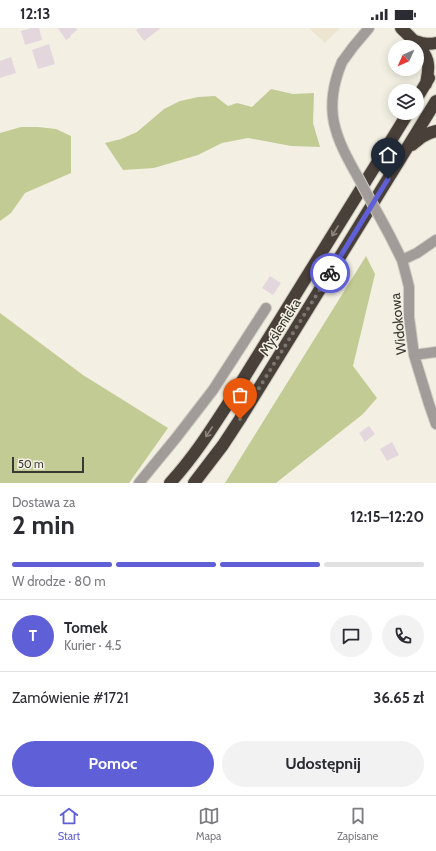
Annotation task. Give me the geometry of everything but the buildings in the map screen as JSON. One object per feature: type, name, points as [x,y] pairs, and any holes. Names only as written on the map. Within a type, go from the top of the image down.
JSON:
[{"type":"highway","points":[[401,28],[413,40]]},
{"type":"highway","points":[[424,44],[436,43]]},
{"type":"highway","points":[[424,52],[428,63],[426,84]]},
{"type":"highway","points":[[424,87],[436,67]]},
{"type":"highway","name":"Myślenicka","points":[[194,483],[223,445],[240,419],[436,101]]},
{"type":"highway","name":"Myślenicka","points":[[170,483],[182,470],[229,402],[404,120]]},
{"type":"highway","points":[[404,153],[426,134],[436,131]]},
{"type":"street","name":"Widokowa","points":[[369,28],[353,46],[342,62],[334,91],[332,111],[336,131],[347,158],[402,260],[408,287],[409,317],[414,355],[436,424]]},
{"type":"street","points":[[402,260],[417,253],[436,240]]},
{"type":"street","points":[[139,483],[213,390],[266,308]]},
{"type":"street","points":[[414,355],[436,352]]},
{"type":"shaded area","points":[[309,28],[340,28],[325,43]]},
{"type":"green space","points":[[271,89],[293,94],[314,93],[313,123],[320,147],[291,146],[248,138],[222,143],[198,155],[154,168],[123,170],[105,143],[121,139],[137,132],[164,109],[180,101],[198,97],[215,96],[228,106],[237,103],[252,107]]},
{"type":"green space","points":[[21,127],[56,129],[71,136],[71,173],[25,193],[11,213],[0,221],[0,133]]},
{"type":"green space","points":[[366,256],[375,274],[353,366],[377,398],[363,414],[276,483],[225,483]]},
{"type":"green space","points":[[0,313],[83,375],[168,428],[129,483],[0,483]]},
{"type":"way so far","points":[[240,419],[330,273]]},
{"type":"route","points":[[330,273],[388,179]]}]
